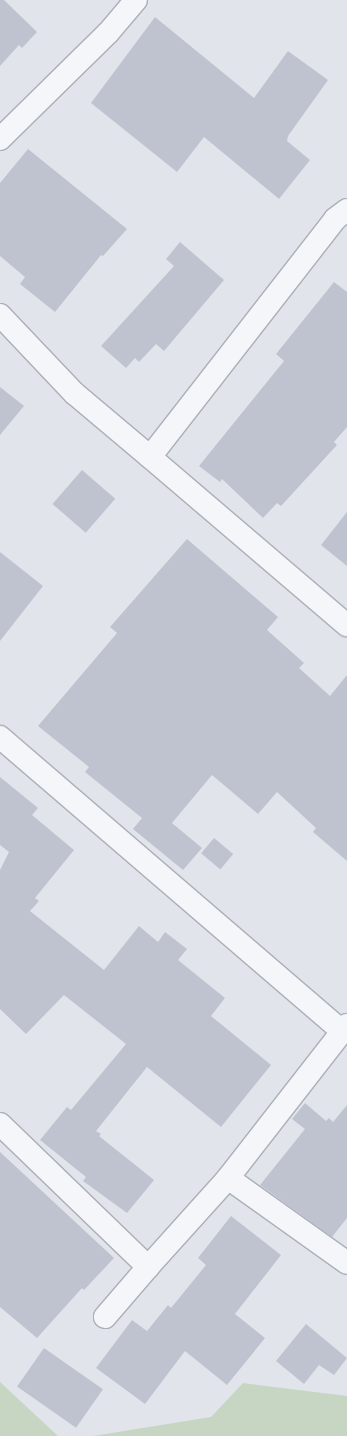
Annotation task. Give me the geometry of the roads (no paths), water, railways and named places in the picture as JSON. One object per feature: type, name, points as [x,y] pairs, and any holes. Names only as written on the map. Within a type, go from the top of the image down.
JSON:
[{"type":"street","points":[[0,139],[108,33],[136,0]]},
{"type":"street","points":[[150,457],[335,219],[347,210]]},
{"type":"street","points":[[0,315],[74,393],[347,625]]},
{"type":"street","points":[[0,737],[344,1028],[228,1178],[105,1317]]},
{"type":"street","points":[[0,1124],[148,1267]]},
{"type":"street","points":[[228,1178],[347,1263]]}]
